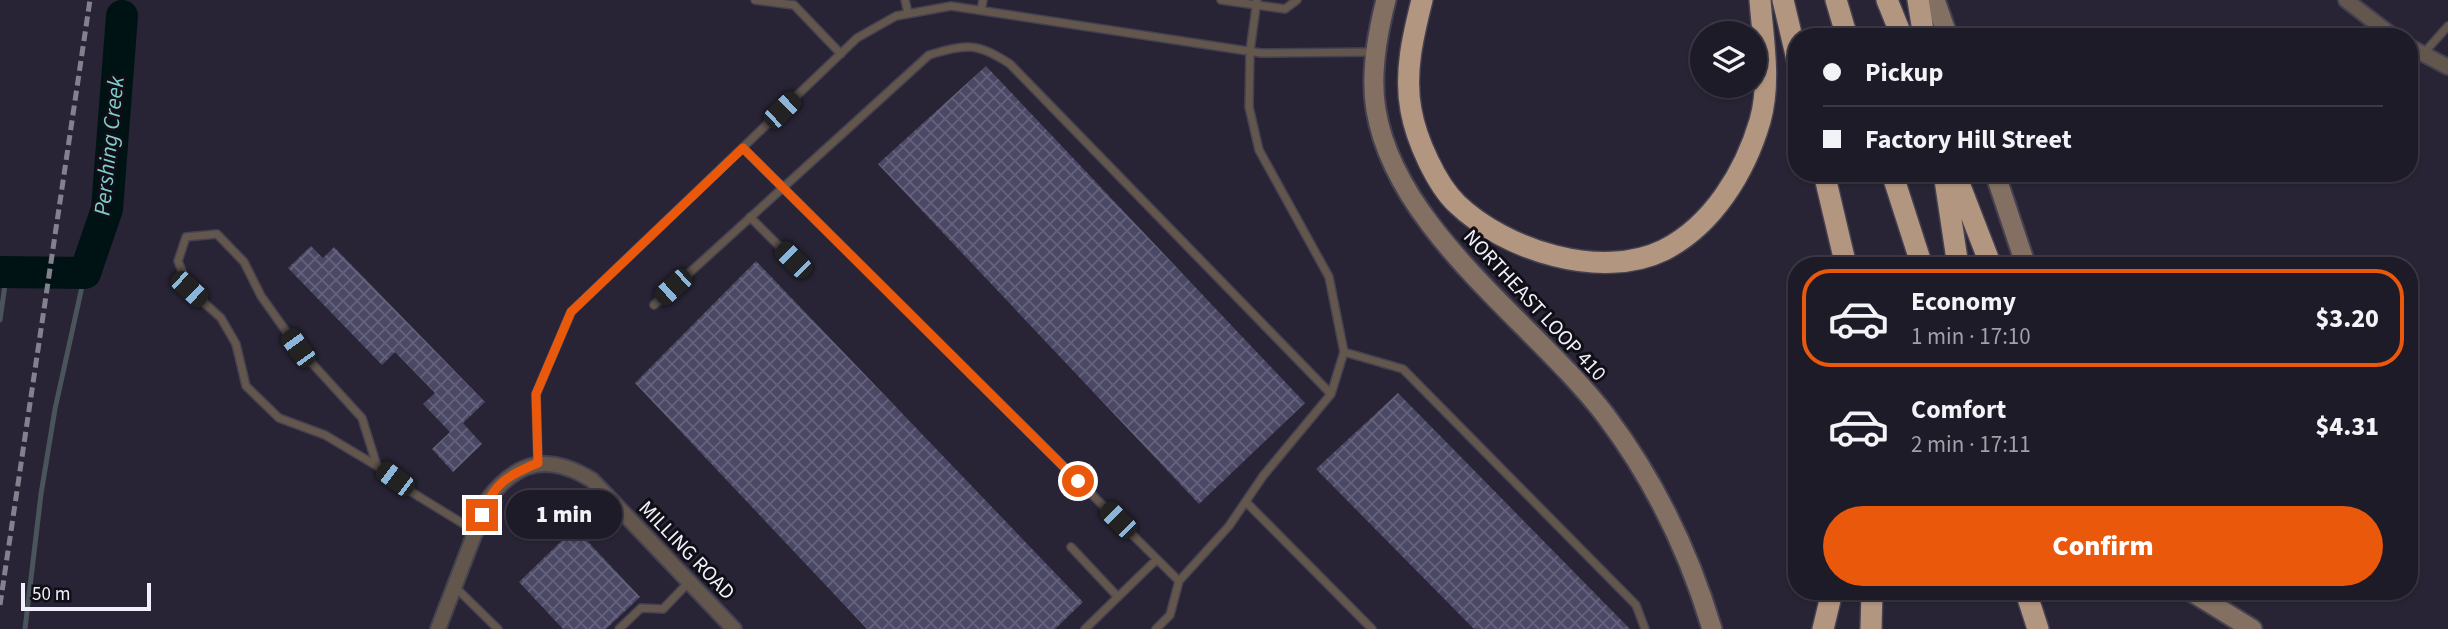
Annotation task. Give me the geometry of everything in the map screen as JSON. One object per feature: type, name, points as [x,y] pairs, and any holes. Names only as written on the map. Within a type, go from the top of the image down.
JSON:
[{"type":"highway","points":[[1422,0],[1408,70],[1411,110],[1420,141],[1434,172],[1456,203],[1502,237],[1541,252],[1580,260],[1625,262],[1664,250],[1700,225],[1730,190],[1748,155],[1760,119],[1766,77],[1760,0]]},
{"type":"highway","points":[[1783,0],[1790,28]]},
{"type":"highway","points":[[1836,0],[1844,28]]},
{"type":"highway","points":[[1887,0],[1898,28]]},
{"type":"highway","points":[[1918,0],[1923,28]]},
{"type":"highway","points":[[1826,182],[1844,257]]},
{"type":"highway","points":[[1895,182],[1919,257]]},
{"type":"highway","points":[[1945,182],[1957,257]]},
{"type":"highway","points":[[1958,182],[1988,257]]},
{"type":"highway","points":[[1823,629],[1830,600]]},
{"type":"highway","points":[[1871,629],[1872,600]]},
{"type":"highway","points":[[2029,600],[2038,629]]},
{"type":"main road","name":"NORTHEAST LOOP 410","points":[[1386,0],[1374,69],[1376,110],[1387,151],[1406,190],[1434,230],[1541,342],[1605,415],[1644,470],[1675,527],[1712,629]]},
{"type":"main road","points":[[1935,0],[1945,28]]},
{"type":"main road","points":[[1998,182],[2023,257]]},
{"type":"main road","points":[[2203,600],[2252,629]]},
{"type":"street","points":[[2346,0],[2382,28]]},
{"type":"street","points":[[2418,52],[2448,67]]},
{"type":"street","points":[[439,629],[488,499],[501,482],[538,463]]},
{"type":"street","name":"MILLING ROAD","points":[[538,463],[558,464],[575,470],[592,481],[734,629]]},
{"type":"lane","points":[[755,0],[794,3],[841,54]]},
{"type":"lane","points":[[905,0],[908,13]]},
{"type":"lane","points":[[981,10],[983,0]]},
{"type":"lane","points":[[1221,0],[1285,9],[1297,0]]},
{"type":"lane","points":[[1156,629],[1170,615],[1179,581],[1230,526],[1263,476],[1331,394],[1344,352],[1329,277],[1259,150],[1249,107],[1250,51],[1256,3]]},
{"type":"lane","points":[[538,463],[536,394],[571,312],[857,38],[896,16],[951,6],[1250,51],[1377,52]]},
{"type":"lane","points":[[2423,55],[2448,26]]},
{"type":"lane","points":[[653,305],[929,55],[962,45],[988,50],[1010,64],[1331,394]]},
{"type":"lane","points":[[743,148],[1179,581]]},
{"type":"lane","points":[[750,217],[793,260]]},
{"type":"lane","points":[[377,466],[362,418],[298,348],[261,296],[244,262],[217,234],[186,237],[178,261],[189,289],[221,318],[236,344],[246,386],[279,418],[325,435],[377,466],[412,493],[475,532]]},
{"type":"lane","points":[[1344,352],[1403,369],[1636,605],[1645,629]]},
{"type":"lane","points":[[1246,502],[1371,629]]},
{"type":"lane","points":[[1070,547],[1118,597]]},
{"type":"lane","points":[[1085,629],[1157,559]]},
{"type":"lane","points":[[619,629],[640,608],[663,609],[689,582]]},
{"type":"lane","points":[[454,587],[498,629]]},
{"type":"building","points":[[986,66],[1305,403],[1199,504],[878,164]]},
{"type":"building","points":[[311,246],[323,258],[334,247],[485,402],[463,423],[482,444],[453,472],[432,449],[450,432],[423,404],[435,393],[395,352],[382,365],[288,268]]},
{"type":"building","points":[[756,261],[1083,602],[1055,629],[867,629],[635,383]]},
{"type":"building","points":[[1398,393],[1630,629],[1474,629],[1316,469]]},
{"type":"building","points":[[575,528],[640,597],[606,629],[563,629],[519,582]]},
{"type":"waterway","name":"Pershing Creek","points":[[0,272],[85,273],[107,209],[122,16]]},
{"type":"waterway","points":[[0,320],[7,271]]},
{"type":"waterway","points":[[25,629],[41,494],[55,409],[85,273]]},
{"type":"railway","points":[[0,605],[90,0]]},
{"type":"route","points":[[482,515],[488,499],[501,482],[538,463],[536,394],[571,312],[743,148],[1078,481]]}]
